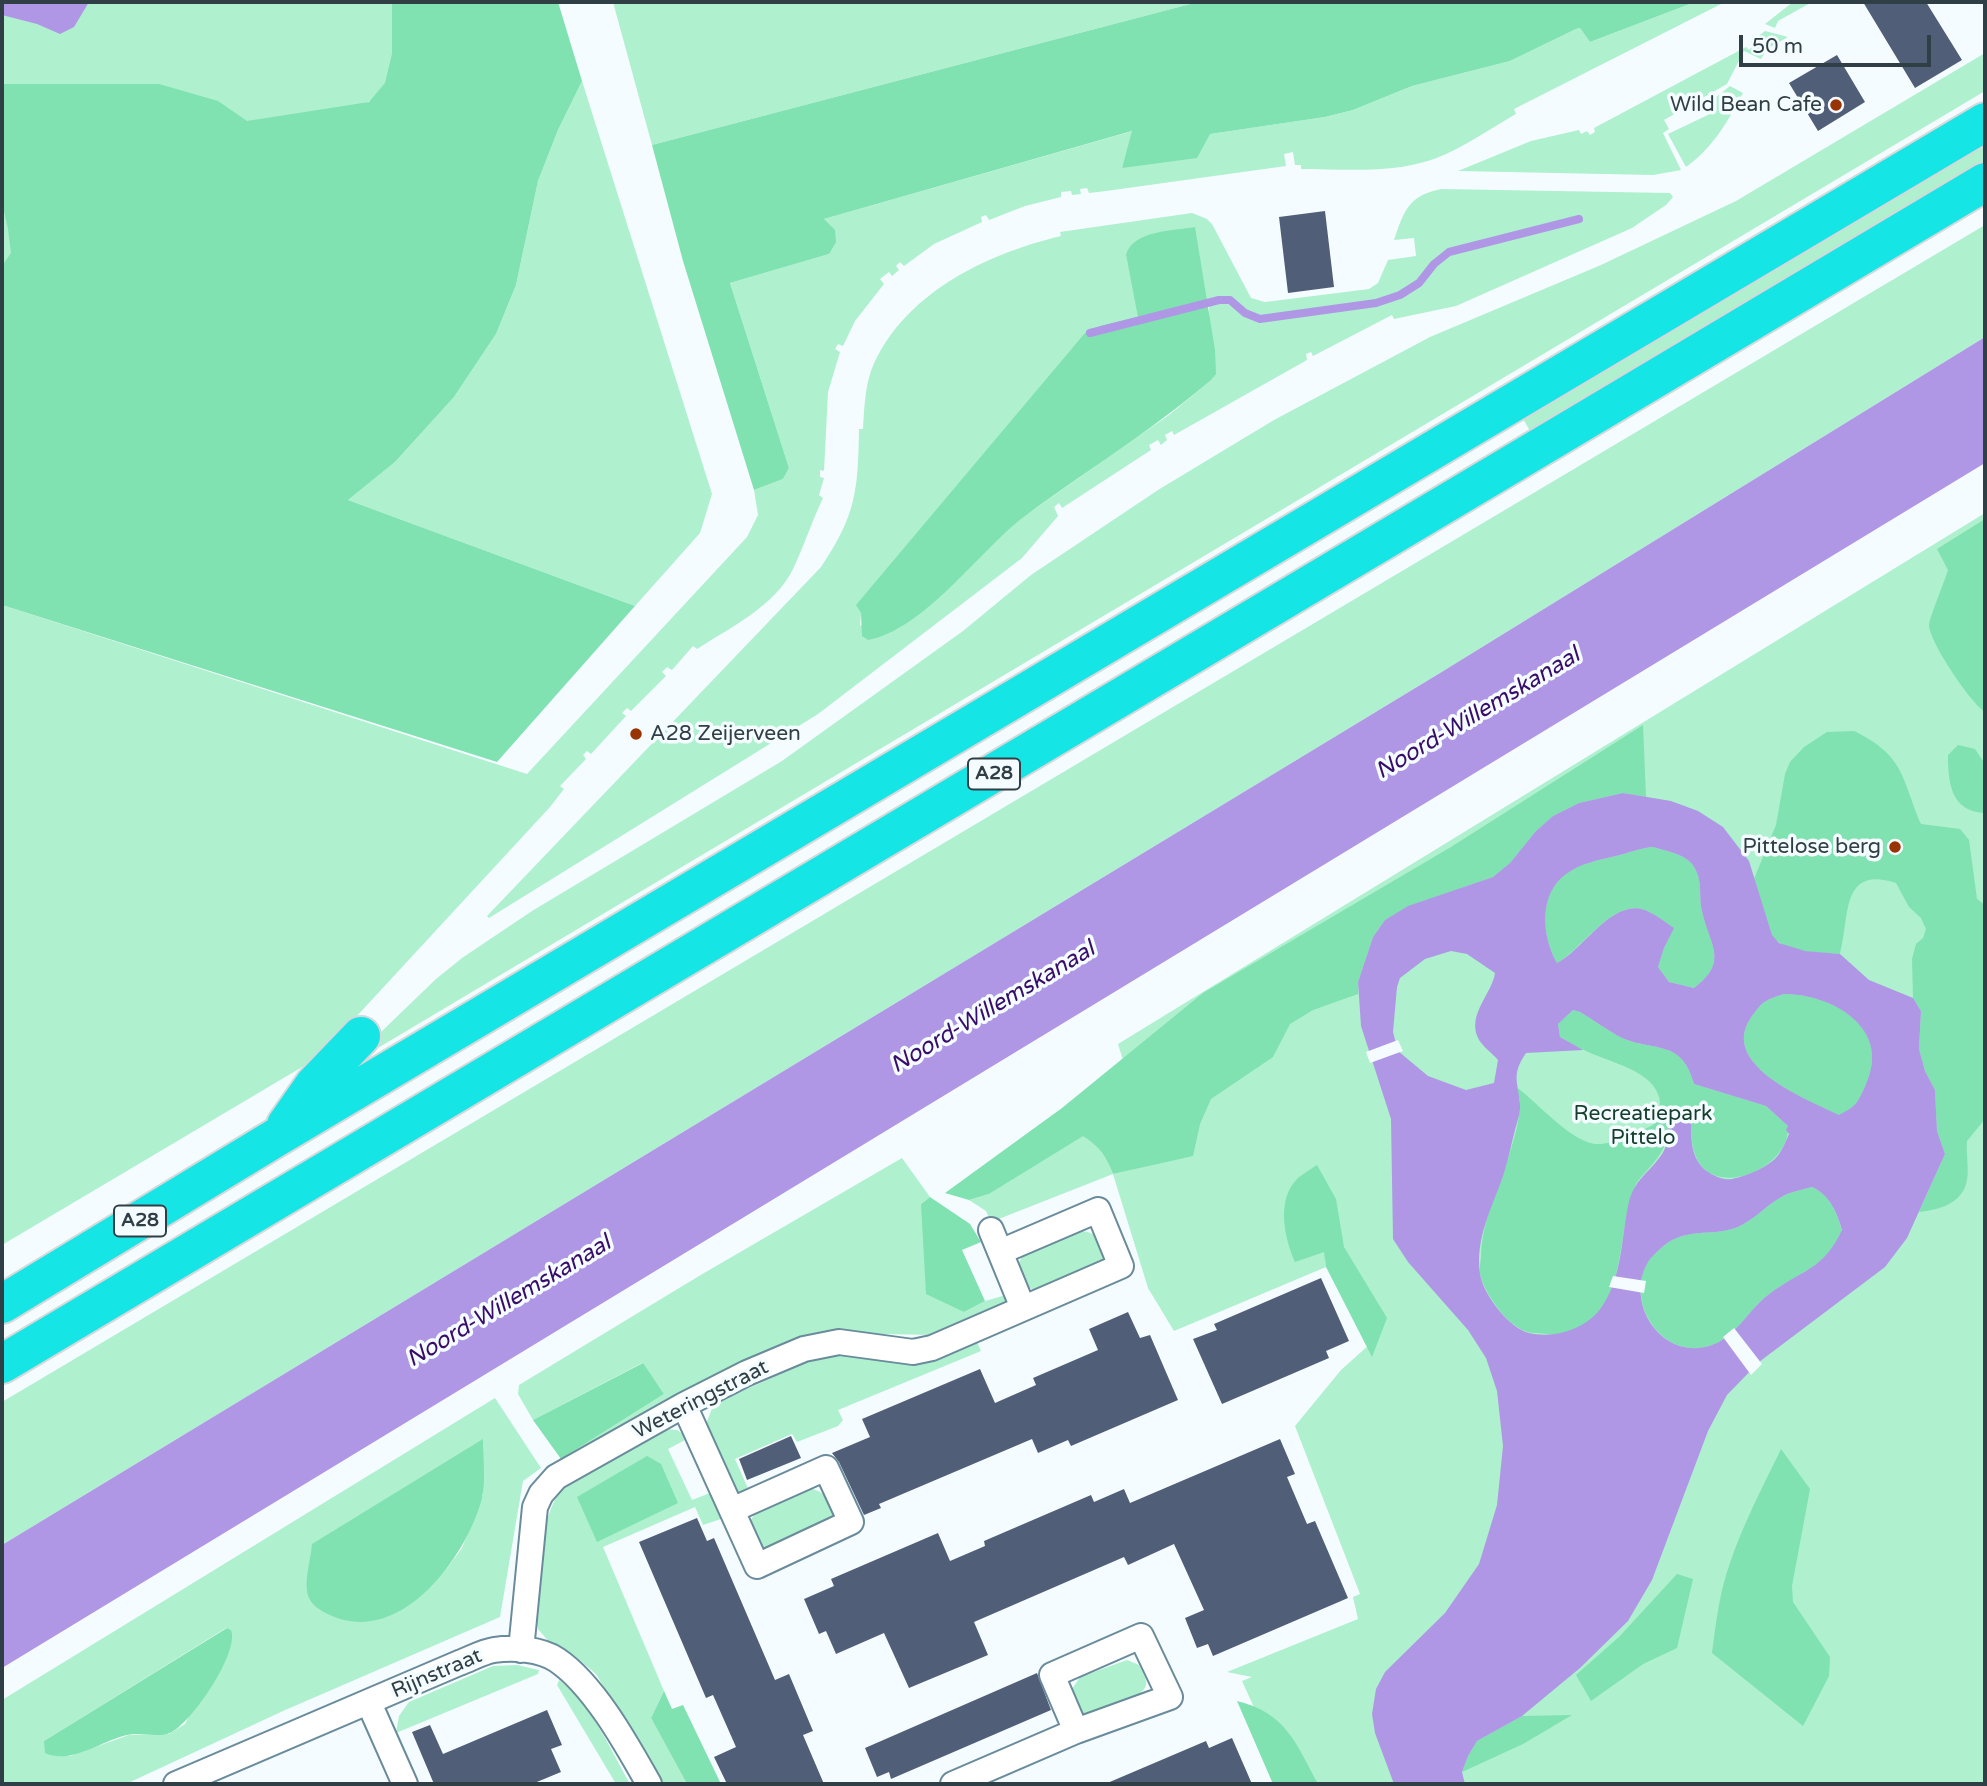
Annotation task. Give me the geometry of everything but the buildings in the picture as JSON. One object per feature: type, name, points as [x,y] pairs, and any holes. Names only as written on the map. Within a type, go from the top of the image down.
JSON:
[{"type":"highway","name":"A28","points":[[2,1304],[277,1137],[1985,122]]},
{"type":"highway","name":"A28","points":[[2,1364],[1985,182]]},
{"type":"highway","name":"A28","points":[[277,1137],[314,1085],[361,1036]]},
{"type":"street","name":"Weteringstraat","points":[[521,1650],[533,1521],[541,1494],[556,1477],[747,1373],[817,1345],[839,1342],[913,1352],[932,1348],[1121,1266],[1098,1210],[995,1241],[1023,1308]]},
{"type":"street","points":[[684,1405],[757,1566],[851,1522],[826,1468],[732,1510]]},
{"type":"street","points":[[953,1784],[1076,1731],[1170,1697],[1141,1636],[1052,1675],[1076,1731]]},
{"type":"street","name":"Rijnstraat","points":[[176,1784],[459,1663],[493,1650],[521,1650],[556,1659],[587,1687],[649,1784]]},
{"type":"street","points":[[369,1703],[405,1784]]},
{"type":"green space","points":[[2,2],[412,2],[382,95],[2,281]]},
{"type":"green space","points":[[392,2],[558,2],[582,81],[558,130],[538,181],[516,285],[496,334],[454,397],[395,462],[348,500],[635,606],[497,762],[2,605],[2,266],[11,253],[2,202],[2,84],[159,84],[218,101],[247,121],[369,102],[385,83],[392,54]]},
{"type":"green space","points":[[613,2],[1198,2],[652,145]]},
{"type":"green space","points":[[1198,2],[1695,2],[1590,42],[1580,28],[1576,29],[1510,61],[1412,86],[1353,110],[1325,117],[1210,134],[1197,158],[1122,168],[1132,131],[824,219],[835,230],[836,242],[829,254],[730,283],[789,468],[783,479],[754,490],[683,261],[652,145]]},
{"type":"green space","points":[[1695,2],[1725,2],[1514,109],[1516,114],[1464,145],[1429,161],[1393,168],[1301,169],[1301,165],[1295,165],[1293,152],[1284,154],[1286,166],[1089,193],[1087,188],[1080,189],[1081,194],[1061,192],[1061,197],[1025,206],[989,220],[986,215],[981,217],[982,222],[934,244],[904,266],[900,262],[896,266],[899,270],[892,276],[889,272],[880,279],[884,284],[855,321],[843,346],[838,344],[835,349],[840,352],[828,392],[824,471],[820,470],[820,477],[824,478],[819,495],[823,498],[793,569],[775,594],[738,624],[697,649],[693,646],[672,670],[667,667],[662,672],[666,676],[631,711],[627,708],[622,713],[626,716],[591,754],[587,751],[583,755],[586,759],[560,786],[564,789],[550,807],[319,1057],[2,1245],[2,605],[527,774],[747,537],[758,515],[754,490],[783,479],[789,468],[730,283],[829,254],[824,219],[1133,131],[1122,168],[1210,134],[1325,117],[1353,110],[1412,86],[1510,61],[1576,29],[1580,28],[1590,42]]},
{"type":"green space","points":[[1793,2],[1812,2],[1778,21],[1775,28],[1765,24]]},
{"type":"green space","points":[[1765,31],[1788,37],[1767,49],[1761,59],[1744,51],[1727,84],[1664,120],[1669,129],[1663,133],[1681,170],[1653,175],[1458,171],[1531,141],[1579,130],[1581,134],[1587,131],[1590,135],[1595,132],[1594,128],[1746,47],[1749,50],[1754,46],[1751,42]]},
{"type":"green space","points":[[1985,53],[1985,91],[356,1061],[354,1058],[436,979],[462,958],[532,911],[782,761],[963,631],[1031,575],[1158,490],[1274,420],[1430,337],[1601,265],[1736,201]]},
{"type":"green space","points":[[582,81],[712,494],[700,533],[635,606],[348,500],[395,462],[454,397],[496,334],[516,285],[538,181],[558,130]]},
{"type":"green space","points":[[1730,86],[1743,93],[1712,143],[1686,167],[1668,134],[1714,112],[1710,102]]},
{"type":"green space","points":[[1985,141],[1985,160],[1530,431],[1522,417]]},
{"type":"green space","points":[[1441,189],[1670,193],[1673,197],[1666,205],[1632,228],[1456,306],[1394,319],[1392,315],[1313,356],[1311,352],[1306,354],[1307,360],[1174,435],[1172,431],[1165,435],[1167,440],[1161,445],[1158,440],[1149,445],[1151,450],[1062,508],[1059,503],[1054,507],[1058,516],[1022,558],[818,714],[489,918],[487,916],[821,567],[842,532],[853,502],[858,469],[859,429],[863,429],[871,371],[885,344],[903,320],[924,300],[975,267],[1003,254],[1061,236],[1060,232],[1192,213],[1212,224],[1251,298],[1265,302],[1369,289],[1378,283],[1388,260],[1416,256],[1414,238],[1394,240],[1409,206],[1430,192]],"holes":[[[1126,255],[1209,301],[1210,381],[1169,415],[1023,517],[993,542],[860,626],[861,613],[857,605],[996,440],[1103,325],[1139,317]]]},
{"type":"green space","points":[[1985,225],[1985,337],[1440,673],[2,1545],[2,1402]]},
{"type":"green space","points":[[1195,227],[1215,350],[1216,374],[1166,416],[1021,519],[949,589],[909,622],[868,640],[862,636],[861,613],[856,605],[1085,333],[1103,325],[1138,317],[1126,255],[1130,247],[1145,236]]},
{"type":"green space","name":"Recreatiepark Pittelo","points":[[1985,513],[1985,1784],[1289,1784],[1242,1681],[1252,1677],[1227,1672],[1358,1619],[1353,1597],[1360,1594],[1295,1426],[1341,1370],[1370,1344],[1325,1255],[1326,1267],[1174,1331],[1148,1288],[1113,1174],[1155,1164],[1118,1044]]},
{"type":"green space","points":[[1985,519],[1985,712],[1952,672],[1936,646],[1929,626],[1948,570],[1937,549]]},
{"type":"green space","points":[[1643,725],[1646,797],[1623,793],[1579,803],[1553,816],[1536,831],[1510,863],[1493,877],[1409,906],[1385,920],[1373,937],[1358,982],[1358,994],[1313,1010],[1290,1024],[1273,1057],[1211,1099],[1200,1124],[1193,1156],[1113,1174],[1101,1152],[1083,1136],[989,1194],[969,1200],[945,1193],[1062,1108],[1203,993],[1451,847]]},
{"type":"green space","points":[[1854,731],[1871,740],[1892,759],[1899,769],[1921,824],[1960,829],[1969,840],[1977,899],[1985,905],[1985,1119],[1967,1141],[1968,1176],[1965,1188],[1949,1204],[1919,1212],[1945,1154],[1937,1131],[1935,1090],[1925,1071],[1919,1049],[1921,1011],[1913,998],[1912,959],[1916,944],[1923,938],[1926,929],[1921,918],[1909,907],[1896,883],[1878,879],[1865,881],[1856,888],[1851,898],[1840,954],[1795,949],[1778,942],[1772,936],[1754,879],[1776,825],[1785,774],[1790,762],[1804,747],[1827,732]]},
{"type":"green space","points":[[1958,745],[1975,749],[1985,764],[1984,813],[1964,807],[1954,794],[1949,776],[1948,755]]},
{"type":"green space","points":[[1653,847],[1684,858],[1696,870],[1702,911],[1714,952],[1714,961],[1705,978],[1694,988],[1669,982],[1658,967],[1673,928],[1645,910],[1633,908],[1610,918],[1557,963],[1548,941],[1545,916],[1550,893],[1556,882],[1571,870],[1583,865]]},
{"type":"green space","points":[[1784,994],[1821,1000],[1838,1008],[1853,1018],[1864,1031],[1871,1046],[1872,1064],[1861,1095],[1850,1109],[1839,1116],[1789,1091],[1757,1066],[1747,1052],[1744,1036],[1750,1019],[1764,1002]]},
{"type":"green space","points":[[1573,1010],[1622,1038],[1675,1053],[1689,1070],[1694,1084],[1766,1106],[1788,1126],[1786,1142],[1777,1155],[1764,1166],[1749,1174],[1732,1178],[1717,1176],[1704,1168],[1695,1154],[1691,1127],[1692,1111],[1669,1107],[1665,1145],[1635,1186],[1610,1294],[1599,1311],[1583,1325],[1561,1334],[1534,1333],[1517,1327],[1502,1313],[1489,1295],[1480,1273],[1487,1219],[1517,1127],[1520,1105],[1516,1087],[1568,1131],[1590,1143],[1614,1141],[1653,1125],[1660,1106],[1658,1094],[1646,1078],[1560,1037],[1558,1024]]},
{"type":"green space","points":[[1083,1135],[1101,1152],[1113,1174],[991,1222],[986,1211],[969,1200],[989,1194]]},
{"type":"green space","points":[[902,1158],[930,1197],[921,1204],[964,1312],[985,1301],[1006,1295],[1004,1307],[935,1335],[829,1333],[565,1466],[561,1459],[664,1394],[642,1363],[533,1420],[518,1394],[519,1385]]},
{"type":"green space","points":[[1317,1165],[1336,1199],[1344,1247],[1387,1318],[1372,1357],[1326,1267],[1324,1252],[1295,1262],[1288,1241],[1284,1218],[1287,1196],[1298,1178]]},
{"type":"green space","points":[[1812,1187],[1832,1205],[1842,1231],[1835,1244],[1819,1262],[1768,1295],[1734,1331],[1718,1342],[1692,1348],[1676,1344],[1663,1336],[1644,1310],[1641,1294],[1642,1277],[1652,1257],[1668,1242],[1678,1237],[1738,1227],[1780,1197]]},
{"type":"green space","points":[[930,1197],[970,1224],[981,1242],[962,1250],[985,1301],[964,1312],[926,1294],[921,1204]]},
{"type":"green space","points":[[1080,1231],[1091,1233],[1099,1239],[1104,1248],[1104,1260],[1037,1292],[1028,1287],[1018,1265],[1022,1256]]},
{"type":"green space","points":[[977,1342],[981,1351],[838,1410],[843,1420],[838,1426],[797,1442],[792,1434],[735,1459],[750,1493],[736,1492],[706,1424],[713,1406],[720,1401],[818,1357],[833,1355],[913,1361]]},
{"type":"green space","points":[[643,1363],[664,1394],[561,1459],[533,1420]]},
{"type":"green space","points":[[495,1398],[541,1468],[523,1481],[500,1617],[283,1711],[126,1784],[2,1784],[2,1700]],"holes":[[[482,1440],[483,1494],[462,1548],[424,1593],[387,1617],[351,1621]],[[226,1628],[231,1630],[185,1724],[169,1734],[129,1735],[70,1756],[44,1741]]]},
{"type":"green space","points":[[665,1429],[677,1430],[689,1438],[668,1449],[692,1500],[710,1493],[721,1519],[703,1525],[695,1507],[603,1547],[664,1691],[651,1718],[687,1784],[663,1784],[596,1674],[577,1658],[550,1643],[538,1629],[535,1617],[544,1534],[553,1503],[561,1490]]},
{"type":"green space","points":[[483,1439],[483,1491],[474,1521],[446,1569],[428,1590],[406,1607],[383,1618],[358,1622],[332,1616],[313,1604],[308,1596],[307,1586],[312,1544]]},
{"type":"green space","points":[[1781,1449],[1810,1489],[1792,1586],[1793,1602],[1830,1657],[1829,1676],[1803,1726],[1712,1653],[1719,1605],[1730,1564]]},
{"type":"green space","points":[[647,1456],[661,1464],[678,1503],[597,1542],[577,1497]]},
{"type":"green space","points":[[808,1488],[827,1498],[832,1508],[833,1520],[769,1548],[760,1547],[750,1521],[755,1514]]},
{"type":"green space","points":[[1677,1574],[1693,1579],[1677,1648],[1643,1664],[1591,1701],[1576,1675],[1619,1637]]},
{"type":"green space","points":[[227,1628],[231,1630],[232,1640],[221,1670],[201,1702],[179,1727],[165,1734],[127,1735],[76,1754],[55,1756],[45,1753],[44,1741]]},
{"type":"green space","points":[[1127,1660],[1139,1665],[1146,1681],[1145,1687],[1132,1699],[1084,1715],[1077,1708],[1072,1689],[1080,1677]]},
{"type":"green space","points":[[517,1665],[539,1670],[538,1674],[396,1733],[399,1716],[409,1702],[493,1666]]},
{"type":"green space","points":[[559,1680],[571,1690],[591,1715],[630,1784],[616,1784],[557,1685]]},
{"type":"green space","points":[[664,1691],[672,1709],[683,1705],[721,1784],[687,1784],[651,1718]]},
{"type":"green space","points":[[1237,1701],[1267,1713],[1288,1732],[1318,1784],[1273,1784]]},
{"type":"green space","points":[[1572,1715],[1523,1744],[1462,1772],[1477,1741],[1522,1716]]},
{"type":"water","points":[[2,2],[89,2],[74,27],[60,34],[37,24],[2,15]]},
{"type":"water","name":"Noord-Willemskanaal","points":[[1985,337],[1985,463],[2,1668],[2,1545],[1440,673]]},
{"type":"water","points":[[1623,793],[1671,801],[1698,811],[1723,827],[1749,861],[1772,935],[1779,943],[1805,951],[1840,954],[1869,980],[1913,998],[1921,1011],[1919,1049],[1925,1071],[1935,1090],[1937,1131],[1945,1154],[1907,1238],[1885,1267],[1759,1362],[1727,1395],[1708,1431],[1652,1580],[1628,1621],[1580,1668],[1522,1716],[1477,1741],[1462,1772],[1465,1784],[1394,1784],[1375,1733],[1372,1714],[1376,1689],[1385,1672],[1445,1613],[1479,1564],[1497,1505],[1503,1446],[1497,1391],[1486,1358],[1468,1330],[1408,1262],[1393,1239],[1391,1119],[1361,1026],[1358,982],[1373,937],[1385,920],[1408,906],[1493,877],[1510,863],[1536,831],[1553,816],[1579,803]],"holes":[[[1653,847],[1684,858],[1692,864],[1698,876],[1702,911],[1712,943],[1714,961],[1705,978],[1694,988],[1669,982],[1658,967],[1674,928],[1645,910],[1633,908],[1621,911],[1557,963],[1548,941],[1545,916],[1547,904],[1557,882],[1566,874],[1590,862]],[[1451,951],[1467,954],[1495,973],[1478,1012],[1475,1029],[1480,1041],[1498,1060],[1494,1083],[1466,1090],[1428,1076],[1398,1051],[1393,1032],[1397,987],[1400,978],[1425,959]],[[1784,994],[1802,996],[1821,1000],[1853,1018],[1864,1031],[1871,1046],[1872,1064],[1866,1084],[1853,1106],[1839,1115],[1789,1090],[1757,1066],[1747,1052],[1744,1036],[1750,1019],[1764,1002]],[[1573,1010],[1580,1012],[1622,1038],[1675,1053],[1689,1070],[1694,1084],[1766,1106],[1788,1126],[1786,1130],[1789,1134],[1779,1154],[1770,1163],[1745,1176],[1723,1179],[1705,1170],[1696,1157],[1691,1138],[1692,1110],[1668,1107],[1667,1143],[1657,1161],[1634,1189],[1628,1206],[1617,1272],[1608,1296],[1587,1322],[1569,1331],[1539,1335],[1521,1330],[1498,1309],[1482,1282],[1479,1261],[1482,1236],[1505,1170],[1519,1114],[1518,1067],[1526,1053],[1583,1050],[1560,1037],[1558,1024]],[[1812,1187],[1832,1205],[1842,1230],[1827,1254],[1768,1295],[1734,1331],[1718,1342],[1692,1348],[1676,1344],[1662,1336],[1644,1310],[1641,1294],[1642,1278],[1653,1256],[1678,1237],[1738,1227],[1780,1197]]]},
{"type":"pier","points":[[1398,1040],[1403,1051],[1370,1063],[1366,1052]]},
{"type":"pier","points":[[1613,1276],[1646,1281],[1644,1293],[1609,1287]]},
{"type":"pier","points":[[1734,1328],[1762,1364],[1751,1375],[1723,1337]]},
{"type":"waterway","points":[[1090,333],[1219,300],[1230,300],[1245,313],[1260,319],[1376,303],[1400,295],[1419,283],[1434,264],[1449,252],[1579,219]]},
{"type":"place","name":"Wild Bean Cafe","points":[[1836,105]]},
{"type":"place","name":"A28 Zeijerveen","points":[[636,734]]},
{"type":"place","name":"Pittelose berg","points":[[1895,847]]}]
